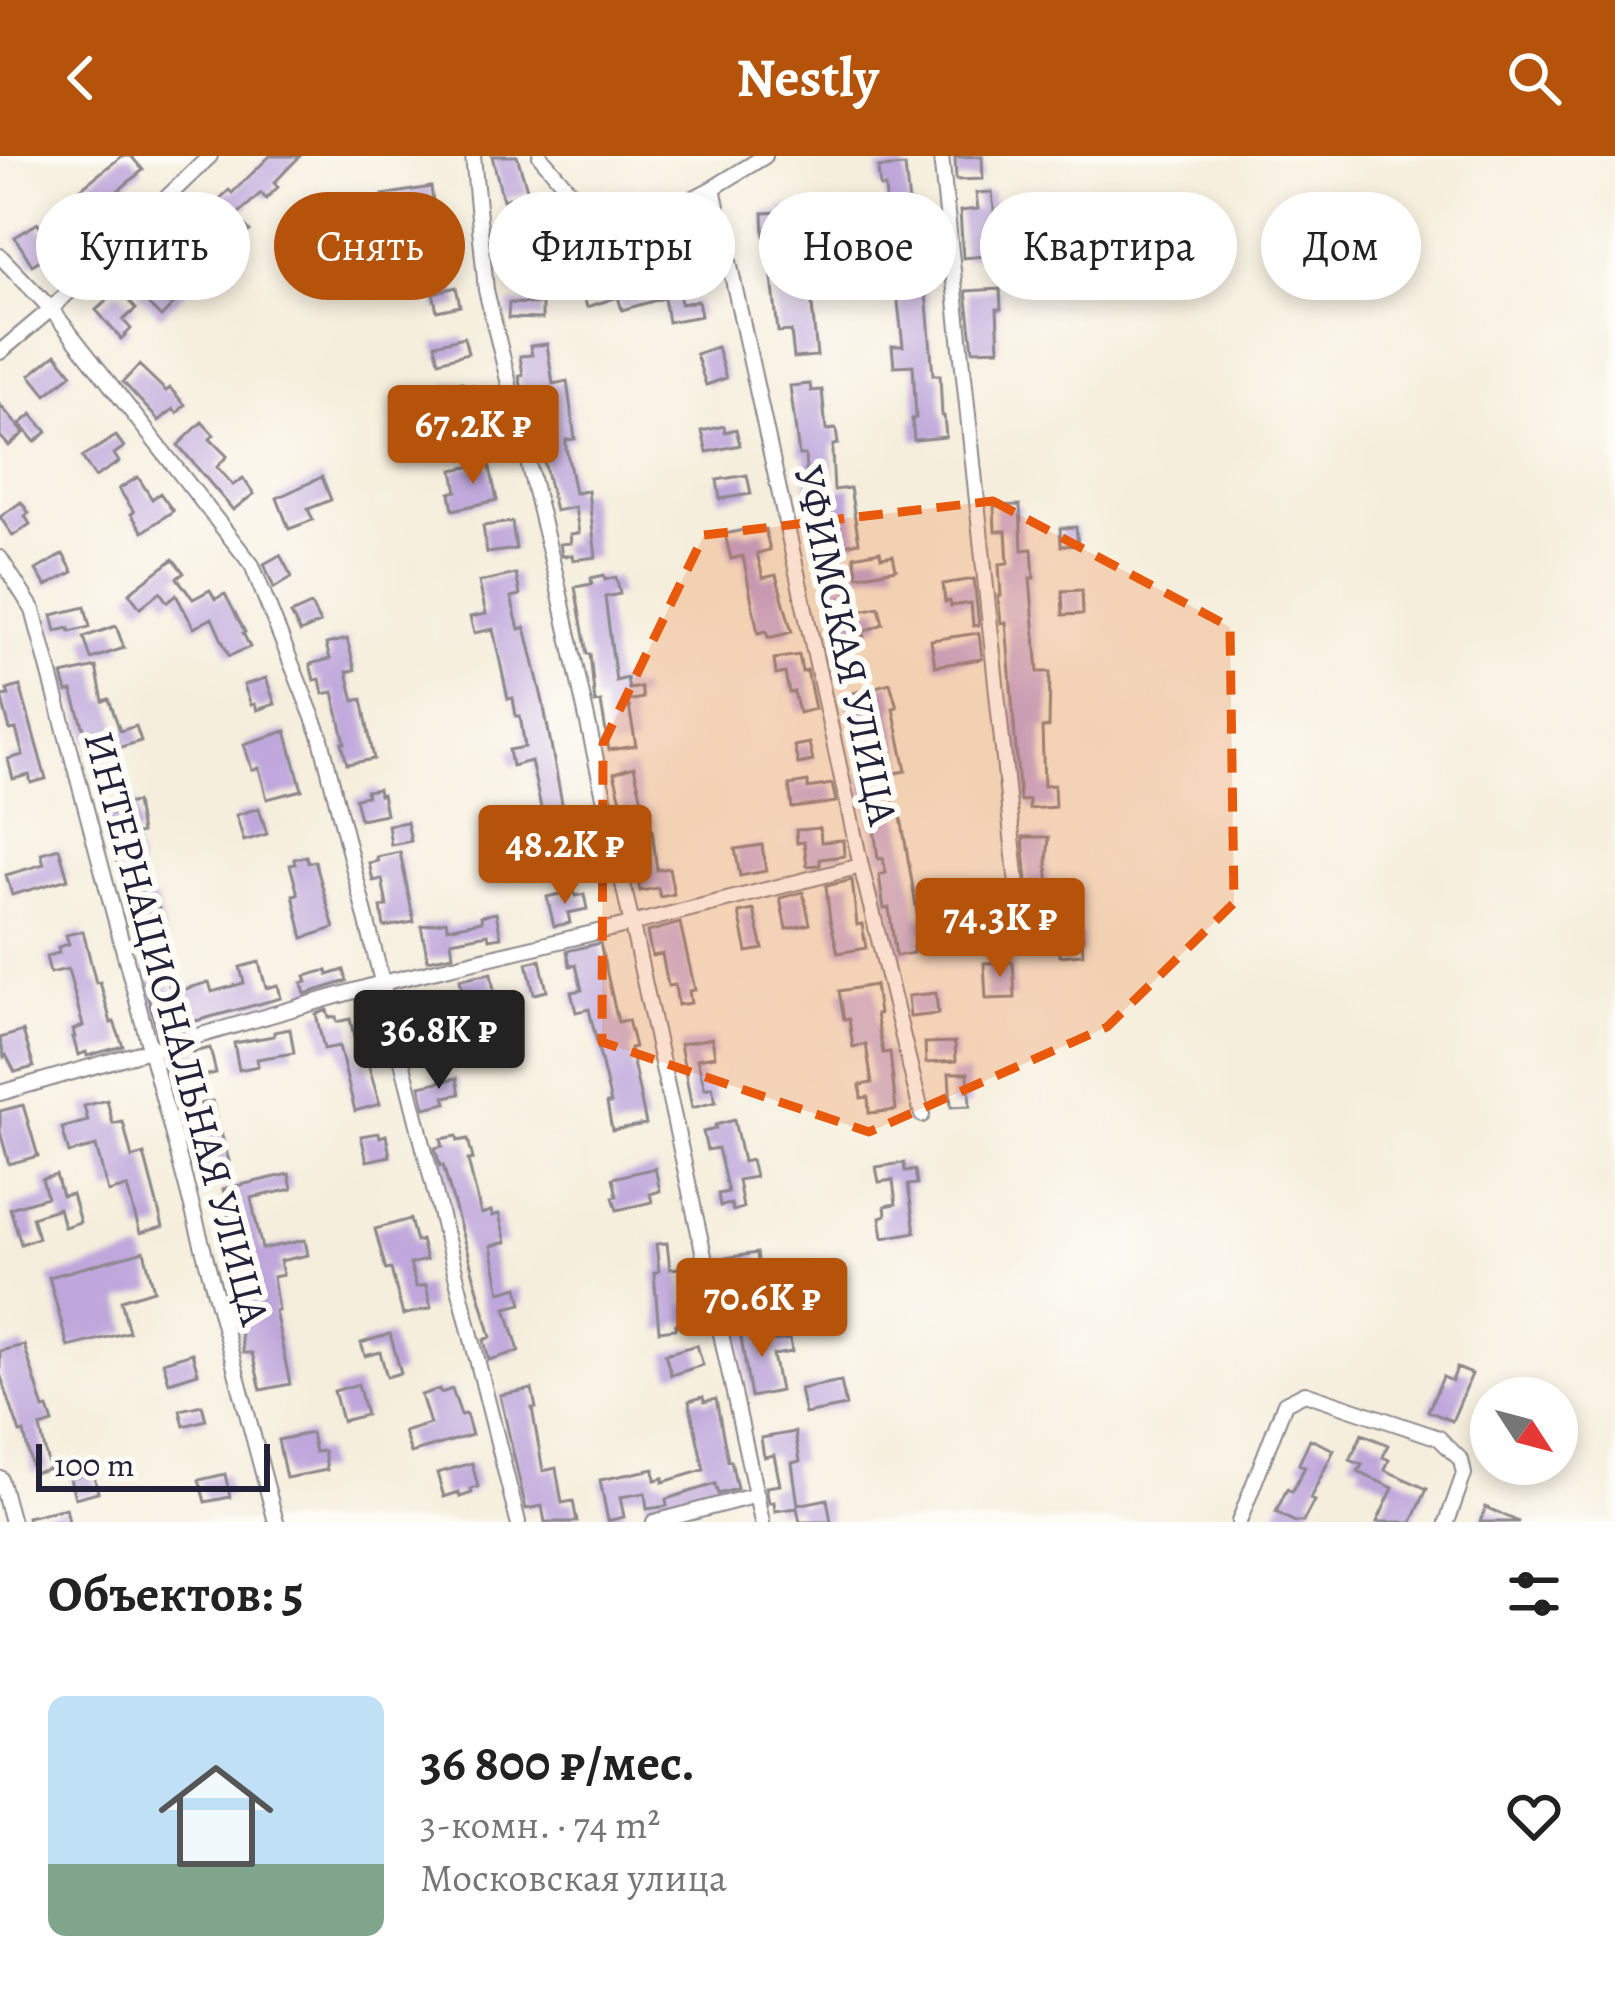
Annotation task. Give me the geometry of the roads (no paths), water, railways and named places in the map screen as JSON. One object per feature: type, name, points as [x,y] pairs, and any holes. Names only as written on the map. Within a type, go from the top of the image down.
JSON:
[{"type":"street","points":[[0,352],[210,156]]},
{"type":"street","points":[[473,156],[486,290],[556,580],[763,1522]]},
{"type":"street","points":[[540,156],[595,220],[621,230],[643,225],[765,156]]},
{"type":"street","points":[[941,156],[1022,923]]},
{"type":"street","name":"УФИМСКАЯ УЛИЦА","points":[[713,188],[861,866],[922,1114]]},
{"type":"street","points":[[0,256],[51,309],[252,565],[320,735],[518,1522]]},
{"type":"street","name":"ИНТЕРНАЦИОНАЛЬНАЯ УЛИЦА","points":[[0,558],[33,610],[276,1522]]},
{"type":"street","points":[[0,1093],[382,982],[861,866]]},
{"type":"street","points":[[1239,1522],[1285,1402],[1305,1394],[1439,1438],[1461,1460],[1464,1474],[1447,1522]]},
{"type":"street","points":[[0,1478],[12,1522]]},
{"type":"street","points":[[654,1522],[757,1495]]}]
